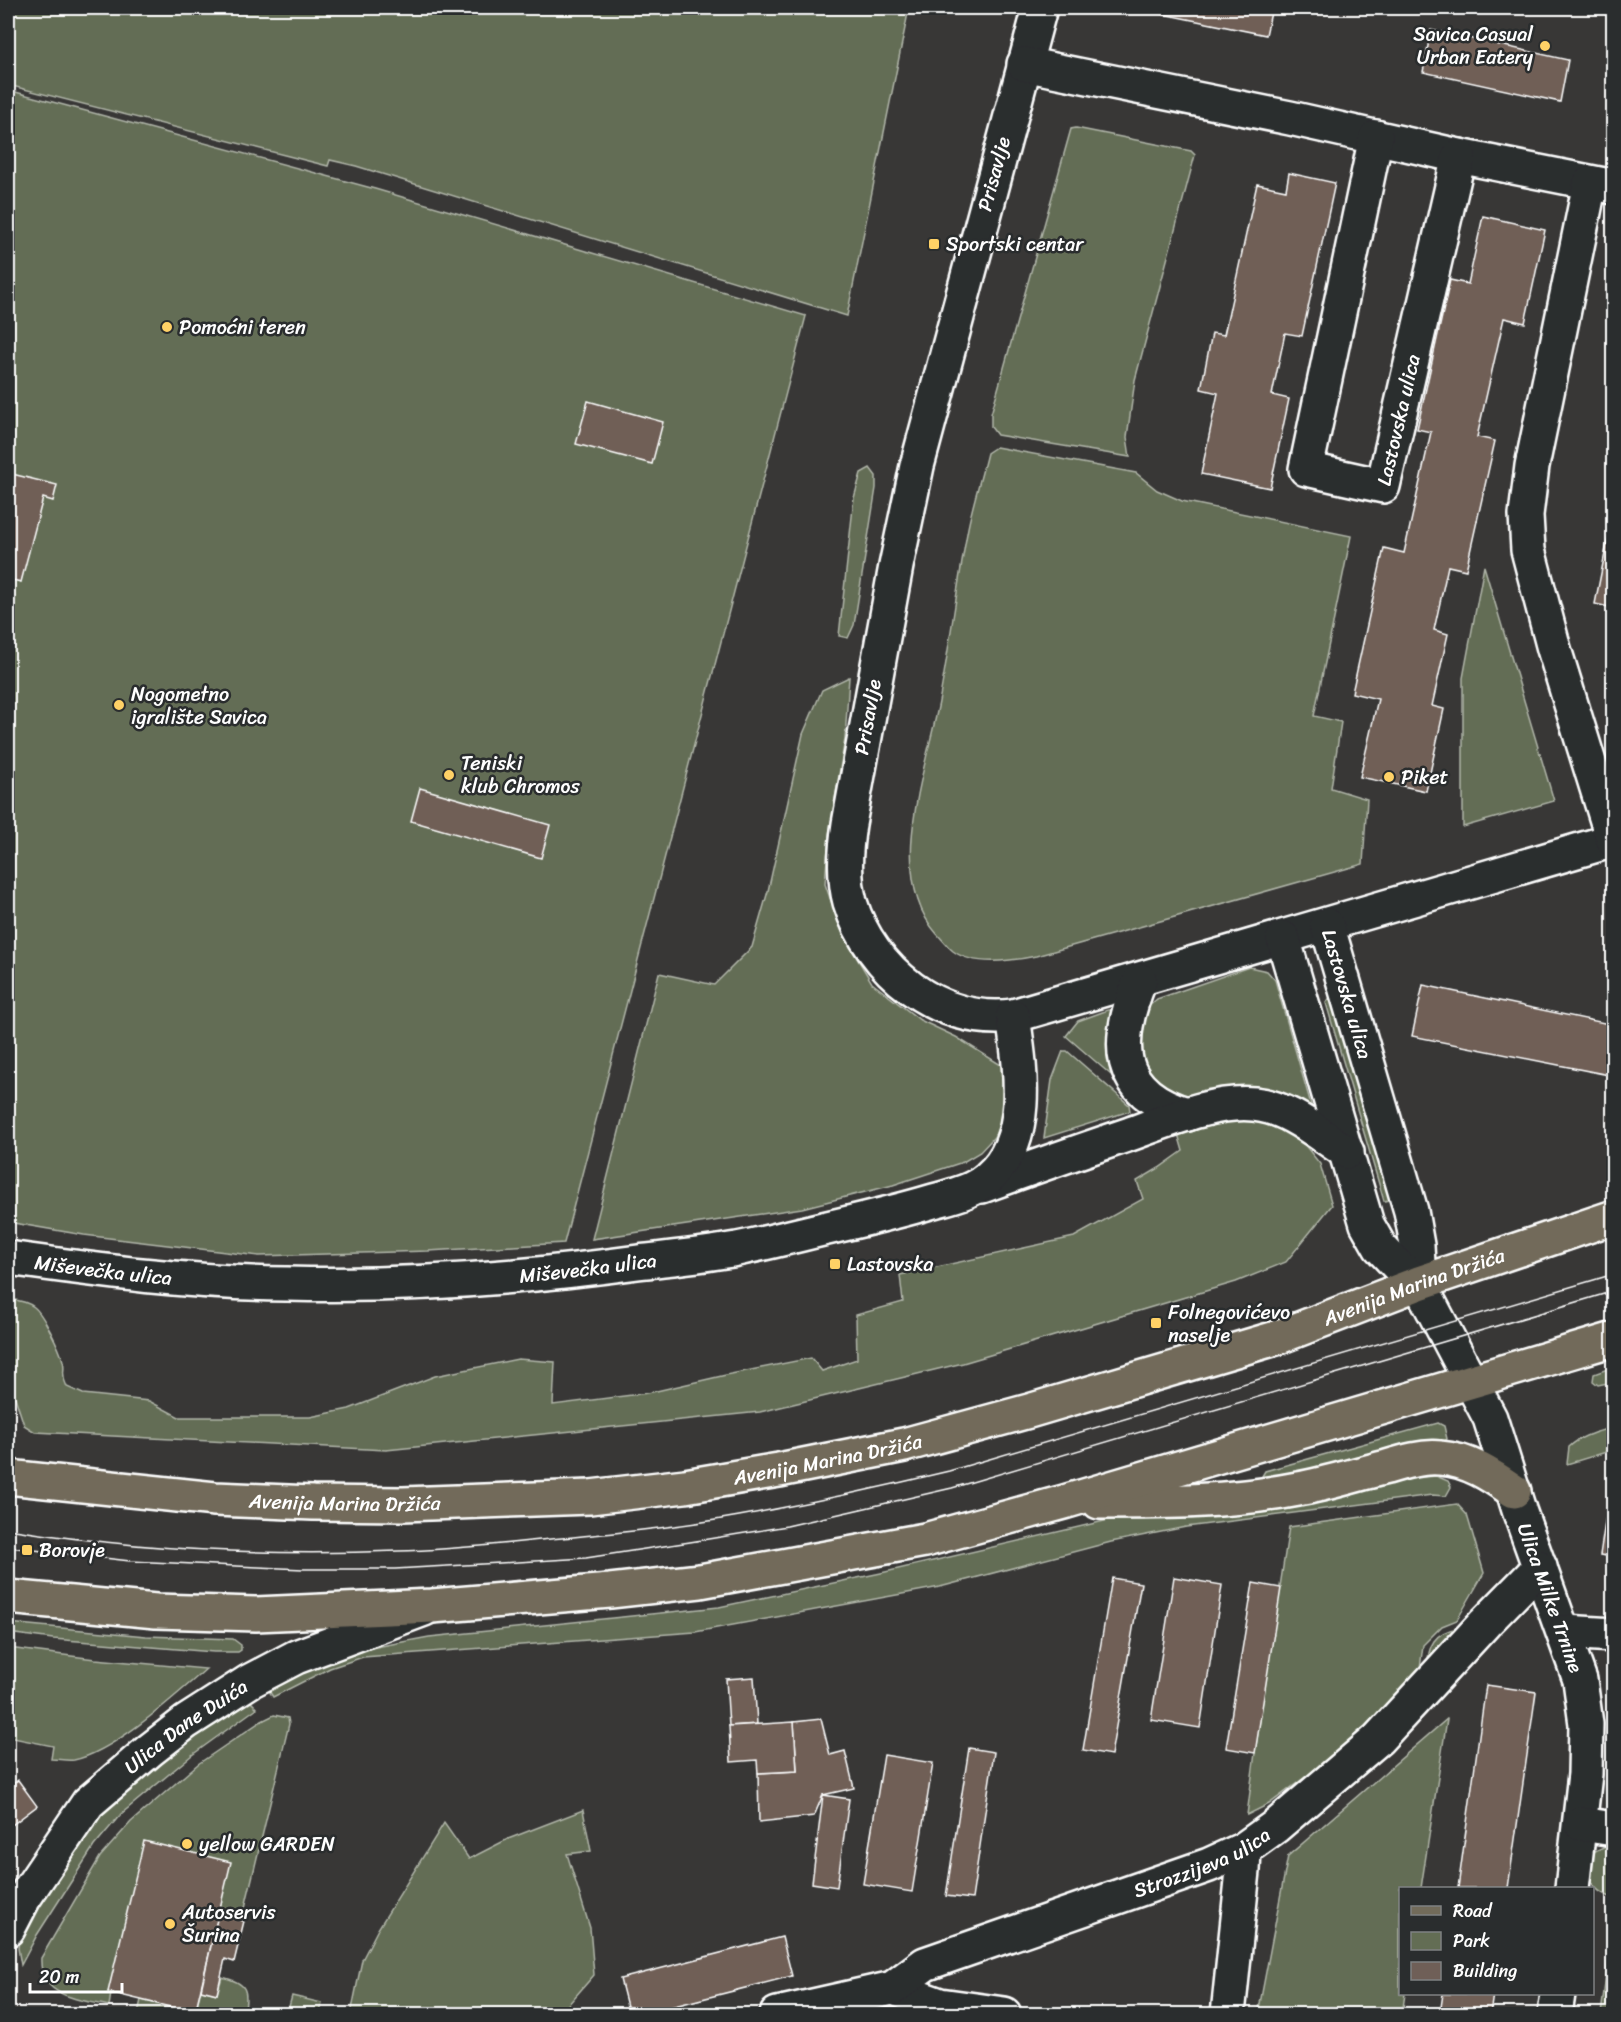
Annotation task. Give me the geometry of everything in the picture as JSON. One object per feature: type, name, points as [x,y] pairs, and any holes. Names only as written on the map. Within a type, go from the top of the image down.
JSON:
[{"type":"main road","name":"Avenija Marina Držića","points":[[8,1477],[215,1499],[380,1504],[591,1497],[685,1486],[904,1445],[1029,1411],[1276,1338],[1419,1283],[1614,1217]]},
{"type":"main road","points":[[8,1597],[110,1608],[256,1614],[432,1606],[700,1581],[925,1540],[1064,1502],[1614,1339]]},
{"type":"main road","points":[[1064,1502],[1177,1502],[1253,1497],[1301,1489],[1405,1462],[1439,1458],[1467,1463],[1489,1474],[1514,1491]]},
{"type":"street","name":"Prisavlje","points":[[1040,8],[917,466],[876,671],[845,849],[850,901],[861,928],[877,955],[897,977],[919,994],[943,1007],[972,1016],[996,1018],[1013,1016],[1327,925]]},
{"type":"street","name":"Lastovska ulica","points":[[1024,64],[1602,185],[1532,466],[1526,515],[1528,550],[1554,649],[1613,840],[1327,925],[1411,1211],[1417,1245],[1419,1283]]},
{"type":"street","name":"Lastovska ulica","points":[[1376,137],[1306,469],[1383,486],[1459,156]]},
{"type":"street","name":"Lastovska ulica","points":[[1283,938],[1367,1224],[1380,1248],[1419,1283],[1471,1381]]},
{"type":"street","points":[[1140,980],[1128,1009],[1125,1028],[1124,1050],[1128,1068],[1137,1084],[1150,1098],[1167,1108],[1187,1114]]},
{"type":"street","name":"Miševečka ulica","points":[[8,1258],[180,1279],[287,1284],[394,1284],[529,1275],[734,1249],[889,1214],[972,1189],[990,1177],[1006,1156],[1018,1122],[1021,1078],[1013,1016]]},
{"type":"street","points":[[972,1189],[1187,1114],[1239,1104],[1271,1107],[1298,1120],[1347,1152]]},
{"type":"street","name":"Ulica Milke Trnine","points":[[1471,1381],[1490,1418],[1581,1680],[1586,1724],[1585,1774],[1572,1887]]},
{"type":"street","name":"Strozzijeva ulica","points":[[777,2014],[831,2009],[894,1988],[925,1964],[1209,1864],[1244,1849],[1310,1798],[1378,1739],[1540,1567]]},
{"type":"street","name":"Ulica Dane Duića","points":[[8,1929],[24,1898],[88,1803],[186,1722],[250,1681],[296,1657],[432,1606]]},
{"type":"street","points":[[1564,1632],[1614,1635]]},
{"type":"street","points":[[1581,1824],[1614,1829]]},
{"type":"street","points":[[1228,2014],[1244,1871],[1244,1849]]},
{"type":"street","points":[[894,1988],[940,2005],[1004,2014]]},
{"type":"street","points":[[1555,2014],[1558,1995]]},
{"type":"green space","points":[[8,8],[909,8],[847,316],[356,166],[330,160],[328,166],[8,85]]},
{"type":"green space","name":"Teniski klub Chromos","points":[[8,90],[375,189],[806,316],[564,1243],[428,1251],[259,1256],[84,1235],[8,1222]]},
{"type":"green space","points":[[1076,128],[1191,151],[1195,155],[1135,380],[1127,437],[1130,457],[997,435],[991,427],[991,414],[1071,129]]},
{"type":"green space","points":[[996,447],[1136,473],[1157,490],[1182,501],[1351,536],[1314,716],[1341,722],[1331,788],[1367,799],[1363,864],[1026,958],[1005,961],[971,959],[953,951],[937,934],[922,910],[914,883],[911,853],[914,822],[939,702],[970,519],[987,453]]},
{"type":"green space","points":[[870,468],[876,476],[876,488],[854,625],[848,638],[839,636],[854,498],[861,473]]},
{"type":"green space","points":[[1484,566],[1554,801],[1463,827],[1463,678]]},
{"type":"green space","points":[[849,677],[845,739],[829,835],[825,884],[843,935],[872,983],[920,1020],[956,1037],[1001,1065],[1007,1085],[1005,1111],[994,1137],[980,1152],[963,1162],[893,1185],[802,1208],[592,1239],[659,973],[714,985],[752,947],[768,891],[803,734],[822,690]]},
{"type":"green space","points":[[1249,967],[1267,971],[1275,980],[1312,1108],[1308,1111],[1179,1097],[1148,1079],[1137,1046],[1146,1009],[1157,999]]},
{"type":"green space","points":[[1329,999],[1335,1001],[1393,1199],[1384,1201],[1326,1003]]},
{"type":"green space","points":[[1108,1010],[1116,1012],[1125,1087],[1066,1036],[1078,1021]]},
{"type":"green space","points":[[1063,1051],[1067,1051],[1129,1105],[1130,1111],[1044,1138],[1052,1080]]},
{"type":"green space","points":[[1233,1118],[1257,1120],[1280,1128],[1304,1144],[1320,1164],[1332,1205],[1286,1262],[1236,1282],[963,1363],[760,1412],[386,1450],[35,1432],[24,1425],[13,1391],[8,1360],[8,1299],[28,1303],[42,1317],[64,1364],[64,1378],[67,1387],[83,1394],[149,1401],[179,1417],[310,1417],[349,1409],[435,1376],[518,1359],[555,1362],[553,1405],[648,1393],[811,1358],[822,1371],[857,1359],[856,1315],[903,1302],[900,1275],[1074,1237],[1143,1199],[1137,1181],[1183,1151],[1178,1134],[1198,1124]]},
{"type":"green space","points":[[1613,1367],[1613,1382],[1598,1385],[1593,1381],[1594,1374]]},
{"type":"green space","points":[[1438,1423],[1444,1426],[1447,1439],[1442,1443],[1287,1479],[1264,1481],[1262,1476],[1265,1471]]},
{"type":"green space","points":[[1613,1427],[1613,1450],[1567,1464],[1569,1447],[1590,1434]]},
{"type":"green space","points":[[1436,1476],[1448,1481],[1451,1487],[1446,1496],[1432,1495],[1186,1527],[1111,1542],[940,1587],[695,1632],[363,1657],[330,1668],[273,1697],[262,1680],[355,1651],[429,1637],[719,1607],[881,1573],[1143,1512],[1305,1503],[1415,1478]]},
{"type":"green space","points":[[1457,1504],[1467,1515],[1484,1573],[1457,1620],[1442,1626],[1423,1645],[1420,1668],[1381,1712],[1328,1760],[1269,1804],[1247,1815],[1289,1527]]},
{"type":"green space","points":[[8,1623],[146,1636],[233,1639],[241,1645],[241,1650],[214,1652],[53,1639],[8,1633]]},
{"type":"green space","points":[[1458,1628],[1427,1668],[1429,1653],[1434,1641],[1443,1633]]},
{"type":"green space","points":[[8,1648],[206,1669],[143,1722],[107,1746],[74,1760],[51,1759],[53,1746],[8,1737]]},
{"type":"green space","points":[[243,1694],[257,1708],[192,1755],[121,1814],[94,1846],[37,1935],[21,1965],[18,1948],[20,1933],[91,1812]]},
{"type":"green space","points":[[274,1715],[288,1718],[289,1724],[242,1920],[218,1915],[108,1992],[111,1993],[109,2006],[74,1998],[54,1989],[42,1971],[41,1958],[100,1857],[131,1822],[198,1764]]},
{"type":"green space","points":[[1447,1719],[1421,1887],[1399,1887],[1399,1995],[1405,1995],[1402,2014],[1258,2014],[1288,1856]]},
{"type":"green space","points":[[583,1810],[591,1851],[567,1854],[590,1928],[594,1975],[560,2014],[351,2014],[362,1960],[378,1929],[444,1823],[469,1859],[508,1839]]},
{"type":"green space","points":[[1612,1843],[1613,1898],[1593,1886],[1589,1874],[1595,1851]]},
{"type":"green space","points":[[1613,1923],[1613,2014],[1601,2014]]},
{"type":"green space","points":[[222,1977],[237,1982],[244,1989],[246,1999],[244,2014],[138,2013],[141,2000],[195,2013],[201,1990],[217,1994]]},
{"type":"green space","points":[[292,1996],[322,2003],[320,2014],[287,2014]]},
{"type":"building","points":[[1144,8],[1272,8],[1266,35],[1143,10]]},
{"type":"building","points":[[1431,30],[1568,60],[1560,102],[1423,72]]},
{"type":"building","points":[[1289,173],[1335,183],[1302,336],[1285,333],[1272,395],[1289,399],[1270,488],[1201,474],[1218,393],[1201,389],[1212,333],[1224,335],[1257,184],[1286,190]]},
{"type":"building","points":[[1483,216],[1545,230],[1525,323],[1504,318],[1477,437],[1495,441],[1466,570],[1448,566],[1434,630],[1448,634],[1432,706],[1444,709],[1426,791],[1360,777],[1378,699],[1352,693],[1384,548],[1404,553],[1431,432],[1417,429],[1450,280],[1468,284]]},
{"type":"building","points":[[588,401],[663,422],[652,464],[576,444]]},
{"type":"building","points":[[8,473],[57,485],[53,501],[43,498],[21,582],[8,579]]},
{"type":"building","points":[[1609,533],[1614,534],[1614,608],[1595,604]]},
{"type":"building","points":[[420,788],[550,825],[541,858],[411,821]]},
{"type":"building","points":[[1423,985],[1614,1025],[1614,1076],[1412,1036]]},
{"type":"building","points":[[1608,1503],[1614,1504],[1614,1557],[1600,1555]]},
{"type":"building","points":[[1174,1577],[1222,1585],[1200,1728],[1151,1720]]},
{"type":"building","points":[[1112,1578],[1141,1583],[1111,1755],[1083,1750]]},
{"type":"building","points":[[1253,1583],[1281,1588],[1255,1753],[1226,1748]]},
{"type":"building","points":[[754,1677],[757,1724],[729,1726],[726,1679]]},
{"type":"building","points":[[1486,1685],[1536,1692],[1508,1887],[1458,1887]]},
{"type":"building","points":[[821,1719],[830,1755],[845,1751],[854,1788],[823,1795],[814,1816],[759,1822],[758,1773],[797,1771],[794,1722]]},
{"type":"building","points":[[794,1722],[797,1771],[758,1773],[757,1760],[731,1762],[729,1726]]},
{"type":"building","points":[[969,1748],[994,1752],[972,1899],[946,1896]]},
{"type":"building","points":[[884,1755],[933,1763],[912,1892],[863,1884]]},
{"type":"building","points":[[18,1780],[37,1806],[8,1828],[8,1788]]},
{"type":"building","points":[[823,1795],[849,1799],[837,1887],[812,1883]]},
{"type":"building","name":"Autoservis Šurina","points":[[144,1841],[231,1862],[195,2013],[108,1992]]},
{"type":"building","points":[[218,1915],[244,1921],[234,1962],[225,1959],[217,1994],[201,1990]]},
{"type":"building","points":[[782,1937],[792,1976],[643,2014],[629,2014],[620,1979]]},
{"type":"building","points":[[1443,1995],[1493,1995],[1490,2014],[1440,2014]]},
{"type":"tram line","points":[[8,1529],[153,1547],[300,1553],[469,1547],[640,1530],[714,1520],[818,1501],[949,1471],[1614,1274]]},
{"type":"tram line","points":[[8,1547],[130,1561],[303,1569],[395,1569],[586,1558],[690,1542],[787,1526],[952,1488],[1614,1291]]},
{"type":"place","name":"Savica Casual Urban Eatery","points":[[1545,46]]},
{"type":"place","name":"Sportski centar","points":[[934,244]]},
{"type":"place","name":"Pomoćni teren","points":[[167,327]]},
{"type":"place","name":"Nogometno igralište Savica","points":[[119,705]]},
{"type":"place","name":"Teniski klub Chromos","points":[[449,775]]},
{"type":"place","name":"Piket","points":[[1389,777]]},
{"type":"place","name":"Lastovska","points":[[835,1264]]},
{"type":"place","name":"Folnegovićevo naselje","points":[[1156,1323]]},
{"type":"place","name":"Borovje","points":[[27,1550]]},
{"type":"place","name":"yellow GARDEN","points":[[187,1844]]},
{"type":"place","name":"Autoservis Šurina","points":[[170,1924]]}]
